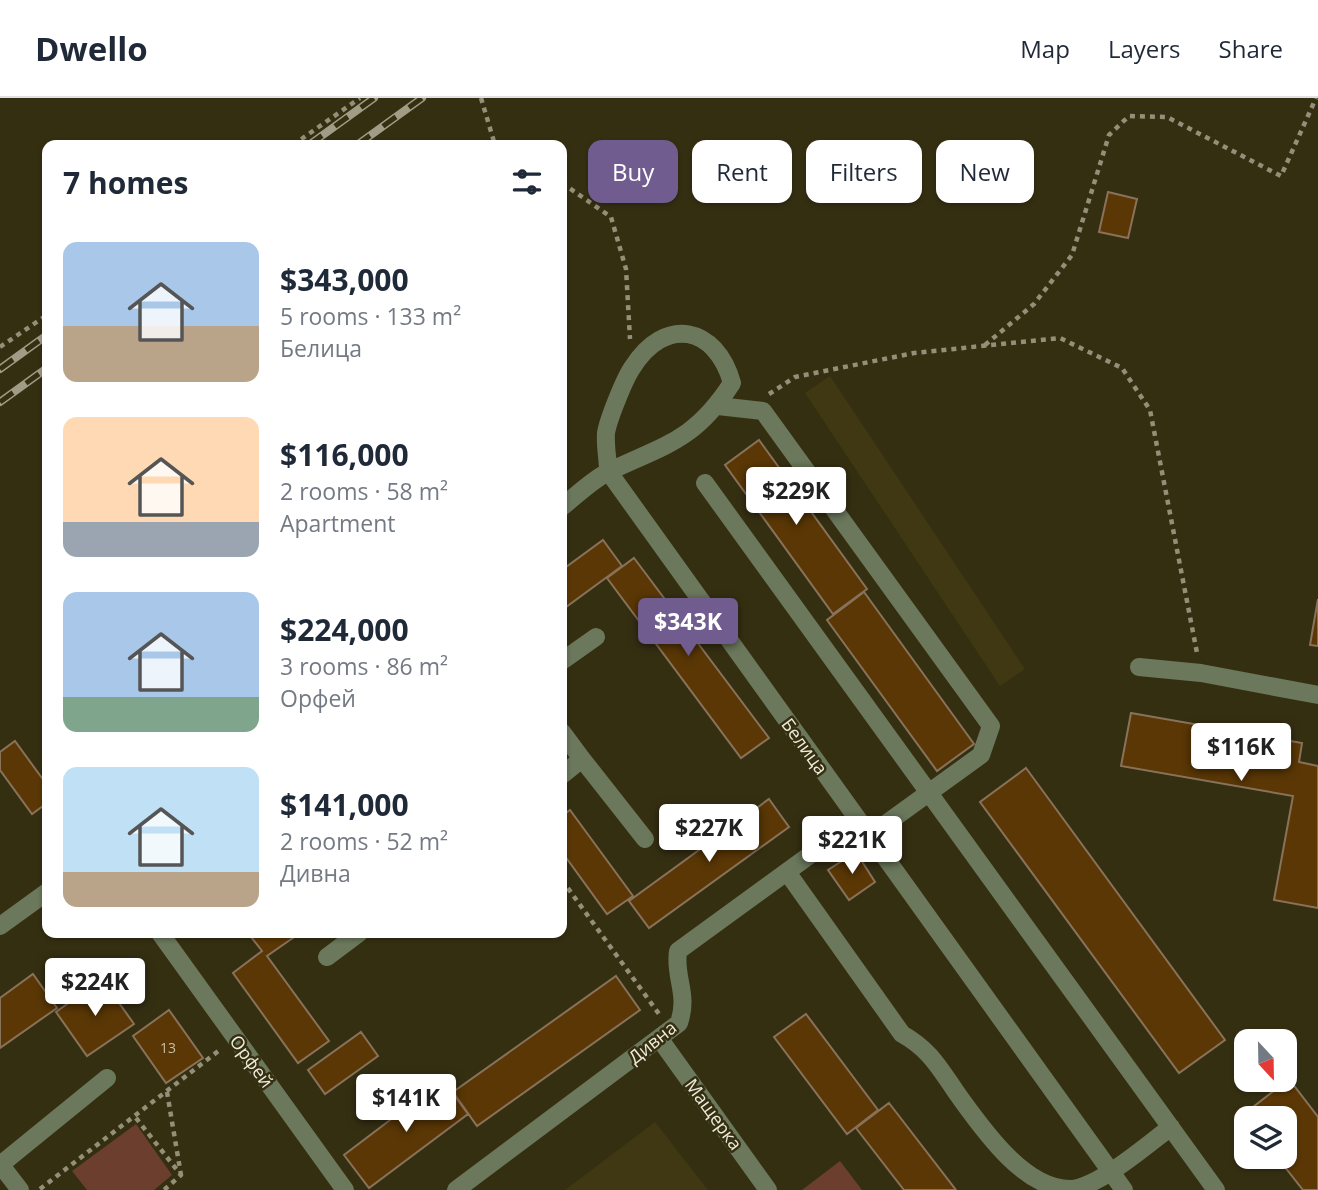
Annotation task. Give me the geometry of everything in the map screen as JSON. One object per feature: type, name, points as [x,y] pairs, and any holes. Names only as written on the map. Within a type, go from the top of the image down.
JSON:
[{"type":"street","points":[[567,503],[608,471],[687,435],[718,405],[732,383],[726,361],[712,344],[693,332],[672,334],[652,345],[632,368],[606,432],[608,471]]},
{"type":"street","points":[[718,405],[763,411],[991,726],[981,755],[869,836]]},
{"type":"street","name":"Белица","points":[[608,471],[1124,1190]]},
{"type":"street","points":[[705,482],[1216,1190]]},
{"type":"street","points":[[567,657],[596,637]]},
{"type":"street","points":[[1139,667],[1201,673],[1318,695]]},
{"type":"street","points":[[567,738],[645,839]]},
{"type":"street","points":[[567,771],[583,759]]},
{"type":"street","name":"Дивна","points":[[456,1190],[679,1023],[685,1006],[683,986],[676,967],[678,951],[858,820]]},
{"type":"street","points":[[787,872],[902,1034],[923,1045],[990,1139],[1014,1163],[1044,1182],[1071,1189],[1111,1172],[1171,1127]]},
{"type":"street","points":[[0,926],[42,896]]},
{"type":"street","name":"Орфей","points":[[164,938],[345,1190]]},
{"type":"street","points":[[327,957],[352,938]]},
{"type":"street","name":"Мащерка","points":[[665,1034],[768,1190]]},
{"type":"street","points":[[19,1190],[0,1165],[107,1078]]},
{"type":"path","points":[[300,140],[360,98]]},
{"type":"path","points":[[481,98],[494,140]]},
{"type":"path","points":[[984,345],[1034,304],[1072,255],[1109,135],[1129,116],[1167,117],[1280,176],[1316,98]]},
{"type":"path","points":[[1312,107],[1318,109]]},
{"type":"path","points":[[567,186],[611,217],[626,268],[632,368]]},
{"type":"path","points":[[0,347],[42,318]]},
{"type":"path","points":[[744,409],[795,377],[914,353],[984,345],[1060,338],[1122,368],[1150,410],[1201,673]]},
{"type":"path","points":[[567,887],[665,1034]]},
{"type":"path","points":[[39,1190],[136,1118],[236,1038]]},
{"type":"path","points":[[167,1092],[181,1175]]},
{"type":"path","points":[[136,1118],[181,1175]]},
{"type":"path","points":[[164,1190],[181,1175]]},
{"type":"shaded area","points":[[830,376],[1025,669],[1000,686],[805,393]]},
{"type":"shaded area","points":[[655,1122],[708,1190],[565,1190]]},
{"type":"shaded area","points":[[136,1124],[172,1175],[154,1190],[87,1190],[72,1171]]},
{"type":"shaded area","points":[[840,1161],[862,1190],[802,1190]]},
{"type":"building","points":[[1108,192],[1137,199],[1128,238],[1099,232]]},
{"type":"building","points":[[759,440],[867,589],[833,614],[725,465]]},
{"type":"building","points":[[603,540],[622,566],[567,606],[567,566]]},
{"type":"building","points":[[634,558],[769,738],[741,758],[607,578]]},
{"type":"building","points":[[864,592],[974,744],[937,771],[827,620]]},
{"type":"building","points":[[1318,599],[1318,646],[1310,645]]},
{"type":"building","points":[[1131,713],[1302,743],[1299,762],[1318,766],[1318,908],[1274,900],[1293,796],[1121,766]]},
{"type":"building","points":[[15,741],[42,778],[42,807],[32,814],[0,770],[0,752]]},
{"type":"building","points":[[1026,768],[1225,1040],[1179,1073],[980,802]]},
{"type":"building","points":[[769,799],[789,827],[649,928],[629,901]]},
{"type":"building","points":[[570,810],[633,896],[607,914],[567,859],[567,812]]},
{"type":"building","points":[[856,852],[875,882],[849,900],[828,870]]},
{"type":"building","points":[[252,938],[293,938],[267,956],[329,1041],[298,1063],[233,973],[262,951]]},
{"type":"building","points":[[33,974],[57,1008],[0,1048],[0,998]]},
{"type":"building","points":[[616,976],[640,1010],[477,1126],[453,1092]]},
{"type":"building","points":[[102,979],[134,1024],[87,1056],[56,1012]]},
{"type":"building","points":[[169,1010],[203,1058],[166,1083],[133,1036]]},
{"type":"building","points":[[806,1014],[878,1110],[847,1134],[774,1037]]},
{"type":"building","points":[[361,1032],[378,1056],[325,1094],[308,1070]]},
{"type":"building","points":[[443,1080],[468,1114],[369,1188],[344,1155]]},
{"type":"building","points":[[1297,1089],[1318,1117],[1318,1190],[1303,1190],[1286,1169],[1297,1169],[1297,1106],[1254,1106],[1272,1092],[1297,1092]]},
{"type":"building","points":[[889,1103],[956,1190],[904,1190],[856,1128]]},
{"type":"railway","points":[[316,140],[374,98]]},
{"type":"railway","points":[[364,140],[422,98]]},
{"type":"railway","points":[[0,369],[42,339]]},
{"type":"railway","points":[[0,402],[42,372]]}]
